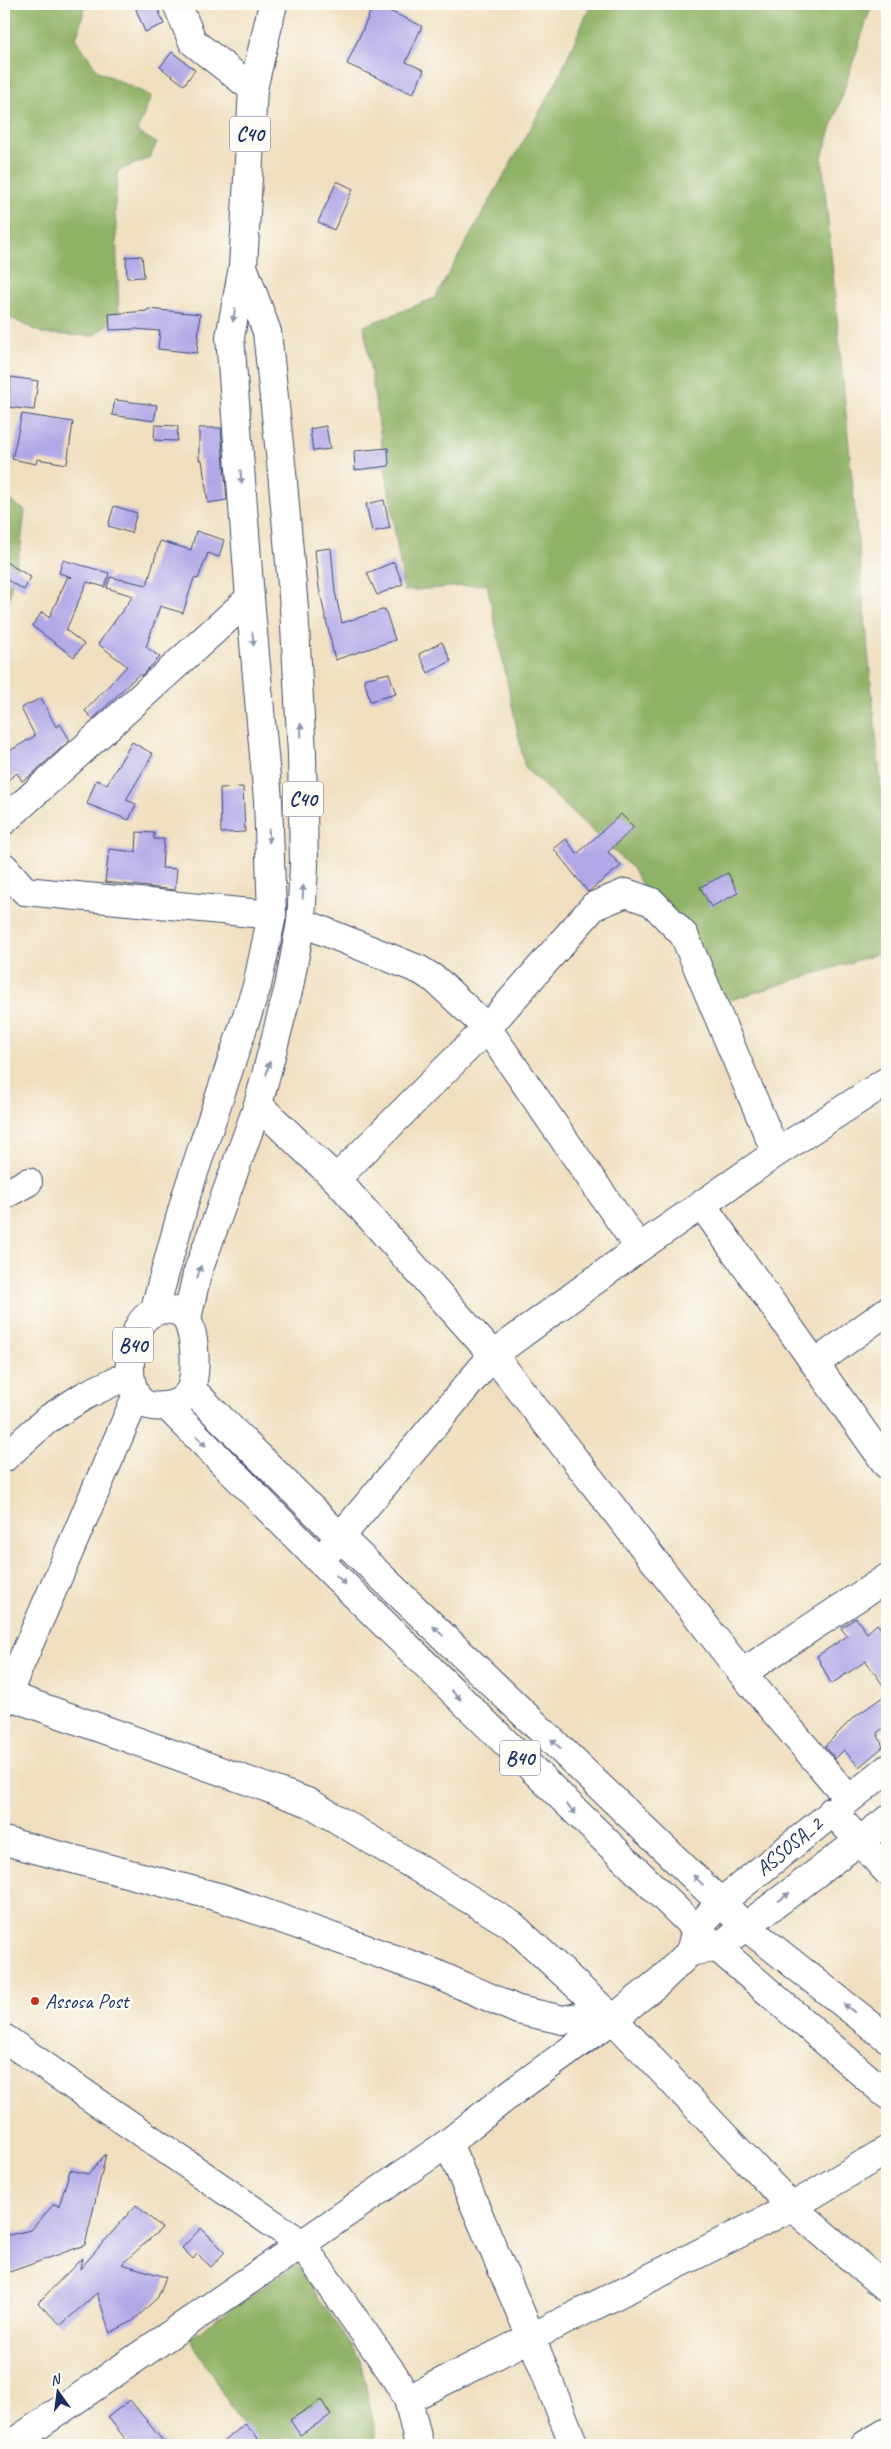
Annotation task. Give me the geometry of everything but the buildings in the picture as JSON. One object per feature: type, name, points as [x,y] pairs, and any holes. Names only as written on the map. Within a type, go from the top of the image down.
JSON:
[{"type":"main road","points":[[177,4],[193,42],[253,88]]},
{"type":"main road","name":"C40","points":[[154,1312],[187,1193],[257,986],[272,915],[268,800],[230,337],[243,267],[253,88],[273,4]]},
{"type":"main road","name":"C40","points":[[187,1319],[198,1274],[258,1105],[289,987],[301,922],[304,865],[303,797],[294,608],[282,472],[267,332],[243,267]]},
{"type":"main road","points":[[4,821],[250,598]]},
{"type":"main road","points":[[268,800],[303,797]]},
{"type":"main road","points":[[4,867],[25,891],[272,915]]},
{"type":"main road","points":[[336,1179],[487,1028],[594,906],[626,893],[652,902],[684,935],[776,1152]]},
{"type":"main road","points":[[301,922],[420,970],[436,980],[487,1028],[639,1248]]},
{"type":"main road","points":[[320,1561],[493,1355],[639,1248],[776,1152],[887,1081]]},
{"type":"main road","points":[[258,1105],[336,1179],[493,1355],[742,1673],[840,1804],[859,1841],[887,1871]]},
{"type":"main road","points":[[4,1195],[28,1182]]},
{"type":"main road","points":[[702,1205],[887,1465]]},
{"type":"main road","name":"B40","points":[[133,1385],[134,1343],[145,1318],[154,1312],[172,1310],[181,1313],[187,1319]]},
{"type":"main road","points":[[816,1363],[887,1311]]},
{"type":"main road","points":[[133,1385],[145,1404],[167,1406],[184,1398],[191,1389],[194,1353],[187,1319]]},
{"type":"main road","points":[[4,1458],[48,1419],[84,1396],[133,1385]]},
{"type":"main road","points":[[133,1385],[5,1699],[310,1803],[512,1926],[606,2013],[792,2207],[887,2289]]},
{"type":"main road","name":"B40","points":[[191,1389],[340,1538],[745,1926],[887,2038]]},
{"type":"main road","name":"B40","points":[[167,1406],[693,1940],[717,1948],[887,2095]]},
{"type":"main road","points":[[742,1673],[887,1578]]},
{"type":"main road","name":"ASSOSA_2","points":[[606,2013],[660,1980],[721,1902],[840,1804],[887,1769]]},
{"type":"main road","name":"ASSOSA_2","points":[[717,1948],[887,1820]]},
{"type":"main road","points":[[4,1841],[222,1898],[434,1973],[518,2010],[563,2020],[588,2014],[606,2013]]},
{"type":"main road","points":[[10,2445],[448,2143],[510,2094],[606,2013]]},
{"type":"main road","points":[[4,2038],[301,2243],[393,2374],[408,2399],[419,2445]]},
{"type":"main road","points":[[448,2143],[531,2337],[574,2445]]},
{"type":"main road","points":[[408,2399],[792,2207],[887,2150]]},
{"type":"main road","points":[[866,2445],[887,2432]]},
{"type":"green space","points":[[4,4],[86,4],[76,39],[98,71],[151,96],[137,132],[157,143],[149,158],[118,171],[115,202],[119,315],[93,336],[44,334],[4,315]]},
{"type":"green space","points":[[591,4],[872,4],[822,157],[887,853],[887,951],[712,1006],[632,868],[525,768],[487,584],[404,591],[364,326],[435,298],[556,83]]},
{"type":"green space","points":[[4,498],[25,510],[21,545],[4,618]]},
{"type":"green space","points":[[296,2264],[360,2359],[378,2445],[255,2445],[189,2338]]},
{"type":"place","name":"Assosa Post","points":[[35,2001]]}]
